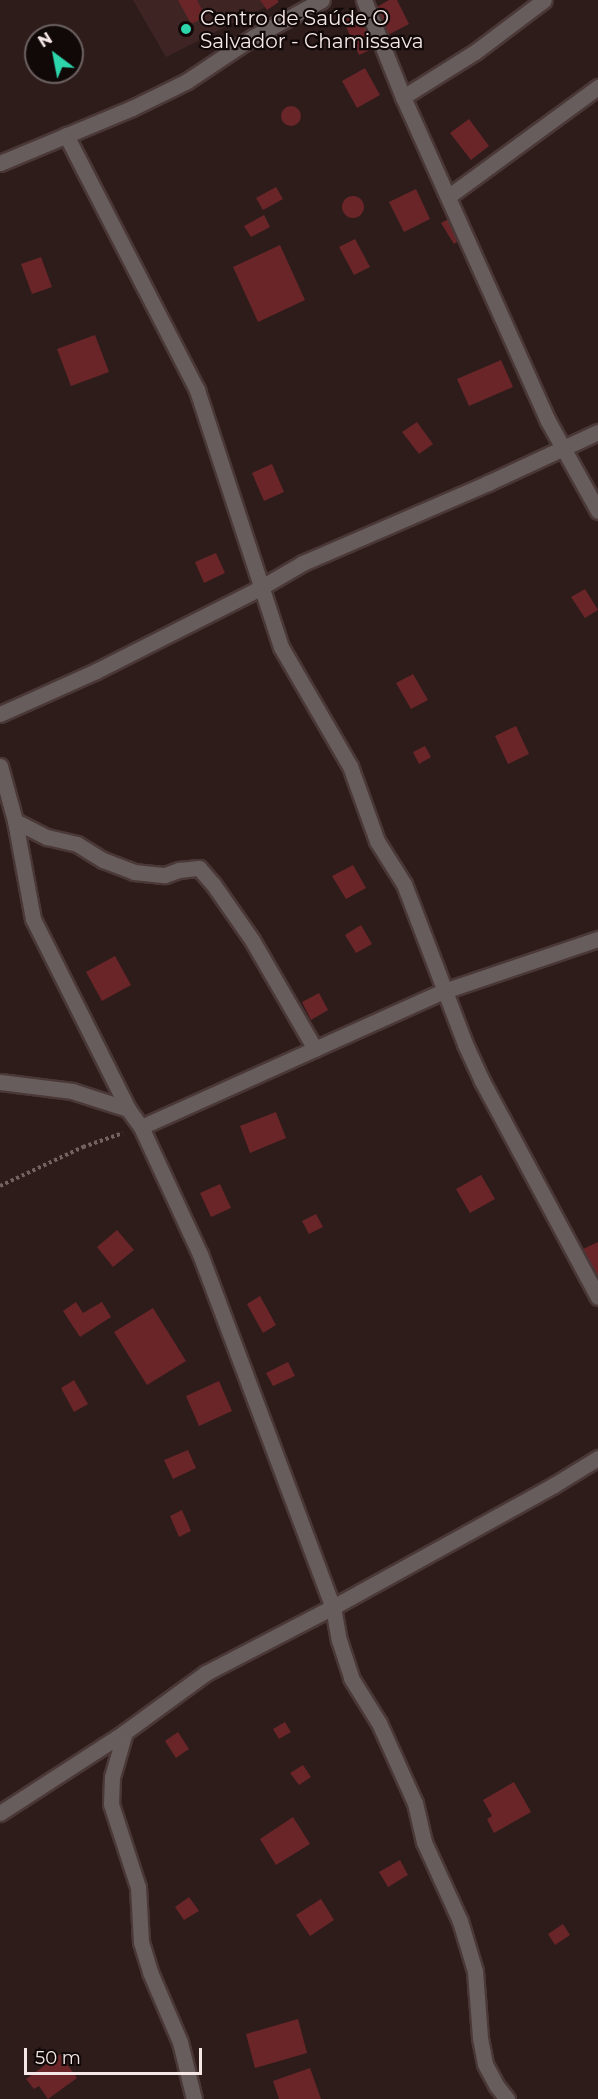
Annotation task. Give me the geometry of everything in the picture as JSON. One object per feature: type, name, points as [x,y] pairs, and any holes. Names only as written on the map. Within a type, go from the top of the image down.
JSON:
[{"type":"street","points":[[0,163],[187,81],[254,37],[322,0]]},
{"type":"street","points":[[364,0],[403,97],[548,421],[598,511]]},
{"type":"street","points":[[403,97],[475,52],[544,0]]},
{"type":"street","points":[[449,196],[598,87]]},
{"type":"street","points":[[66,135],[197,390],[281,647],[350,766],[377,841],[404,884],[444,991],[482,1081],[598,1298]]},
{"type":"street","points":[[0,714],[96,671],[261,588],[303,563],[598,432]]},
{"type":"street","points":[[0,766],[15,821],[33,919],[129,1109],[141,1126],[200,1254],[333,1607],[339,1640],[351,1678],[388,1743],[415,1803],[424,1842],[460,1921],[475,1971],[480,2038],[485,2064],[496,2085],[507,2099]]},
{"type":"street","points":[[15,821],[47,837],[77,844],[103,860],[134,872],[165,875],[179,870],[199,868],[252,940],[315,1049]]},
{"type":"street","points":[[141,1126],[444,991],[598,939]]},
{"type":"street","points":[[0,1082],[72,1091],[129,1109]]},
{"type":"street","points":[[0,1813],[125,1732],[206,1673],[333,1607],[554,1485],[598,1458]]},
{"type":"street","points":[[125,1732],[112,1778],[111,1804],[138,1887],[144,1952],[150,1972],[180,2042],[194,2099]]},
{"type":"path","points":[[0,1186],[83,1147],[141,1126]]},
{"type":"shaded area","name":"Centro de Saúde O Salvador - Chamissava","points":[[133,0],[279,0],[166,57]]},
{"type":"building","points":[[178,0],[197,0],[206,17],[191,24]]},
{"type":"building","points":[[260,0],[277,0],[279,2],[267,10]]},
{"type":"building","points":[[389,0],[397,0],[409,24],[388,35],[375,8]]},
{"type":"building","points":[[363,11],[379,46],[359,55],[343,20]]},
{"type":"building","points":[[365,68],[380,95],[357,108],[342,81]]},
{"type":"building","points":[[291,106],[298,109],[301,116],[298,123],[291,126],[284,123],[281,116],[284,109]]},
{"type":"building","points":[[469,119],[489,146],[471,160],[450,133]]},
{"type":"building","points":[[276,187],[283,199],[263,210],[256,198]]},
{"type":"building","points":[[416,189],[430,219],[404,232],[389,202]]},
{"type":"building","points":[[353,196],[361,199],[364,207],[361,215],[353,218],[345,215],[342,207],[345,199]]},
{"type":"building","points":[[264,215],[270,227],[251,237],[244,226]]},
{"type":"building","points":[[452,217],[464,237],[454,244],[441,223]]},
{"type":"building","points":[[355,239],[370,267],[354,275],[339,247]]},
{"type":"building","points":[[280,245],[305,300],[258,322],[233,267]]},
{"type":"building","points":[[41,257],[52,287],[32,294],[21,264]]},
{"type":"building","points":[[95,335],[109,372],[71,386],[57,349]]},
{"type":"building","points":[[501,360],[513,387],[469,406],[457,379]]},
{"type":"building","points":[[417,422],[433,444],[419,454],[402,432]]},
{"type":"building","points":[[272,464],[284,492],[264,501],[252,473]]},
{"type":"building","points":[[216,553],[225,573],[204,583],[195,562]]},
{"type":"building","points":[[585,589],[598,610],[585,618],[571,597]]},
{"type":"building","points":[[413,674],[428,700],[411,709],[396,683]]},
{"type":"building","points":[[516,726],[529,754],[508,764],[495,736]]},
{"type":"building","points":[[425,746],[431,757],[419,764],[413,752]]},
{"type":"building","points":[[353,865],[366,888],[346,899],[332,876]]},
{"type":"building","points":[[361,925],[372,944],[356,953],[345,935]]},
{"type":"building","points":[[115,956],[131,985],[102,1001],[86,972]]},
{"type":"building","points":[[319,993],[328,1010],[311,1020],[302,1002]]},
{"type":"building","points":[[276,1112],[286,1138],[250,1153],[240,1126]]},
{"type":"building","points":[[481,1175],[495,1199],[470,1213],[456,1189]]},
{"type":"building","points":[[220,1184],[231,1208],[211,1217],[200,1193]]},
{"type":"building","points":[[316,1214],[323,1227],[309,1234],[302,1221]]},
{"type":"building","points":[[117,1230],[134,1250],[113,1267],[97,1247]]},
{"type":"building","points":[[598,1242],[598,1275],[596,1276],[583,1249]]},
{"type":"building","points":[[260,1296],[276,1325],[263,1333],[247,1304]]},
{"type":"building","points":[[76,1302],[83,1313],[102,1302],[111,1317],[80,1337],[63,1311]]},
{"type":"building","points":[[153,1308],[186,1361],[147,1385],[114,1332]]},
{"type":"building","points":[[288,1362],[295,1376],[273,1386],[266,1373]]},
{"type":"building","points":[[74,1380],[88,1404],[74,1412],[61,1388]]},
{"type":"building","points":[[219,1381],[232,1411],[199,1426],[186,1396]]},
{"type":"building","points":[[188,1450],[196,1468],[173,1479],[164,1460]]},
{"type":"building","points":[[182,1510],[191,1531],[179,1537],[170,1516]]},
{"type":"building","points":[[285,1722],[291,1732],[279,1739],[273,1729]]},
{"type":"building","points":[[178,1732],[189,1749],[176,1758],[165,1741]]},
{"type":"building","points":[[303,1765],[311,1777],[299,1785],[290,1773]]},
{"type":"building","points":[[514,1782],[531,1812],[494,1833],[487,1819],[492,1816],[483,1800]]},
{"type":"building","points":[[293,1817],[310,1844],[276,1865],[260,1839]]},
{"type":"building","points":[[400,1860],[408,1875],[388,1887],[379,1872]]},
{"type":"building","points":[[189,1897],[199,1911],[184,1920],[175,1907]]},
{"type":"building","points":[[321,1899],[334,1920],[310,1936],[296,1915]]},
{"type":"building","points":[[563,1924],[570,1935],[555,1945],[548,1934]]},
{"type":"building","points":[[298,2019],[307,2053],[255,2068],[246,2034]]},
{"type":"building","points":[[60,2054],[77,2078],[48,2099],[39,2086],[34,2089],[26,2079]]},
{"type":"building","points":[[310,2068],[321,2099],[279,2099],[273,2081]]},
{"type":"place","name":"Centro de Saúde O Salvador - Chamissava","points":[[186,29]]}]
